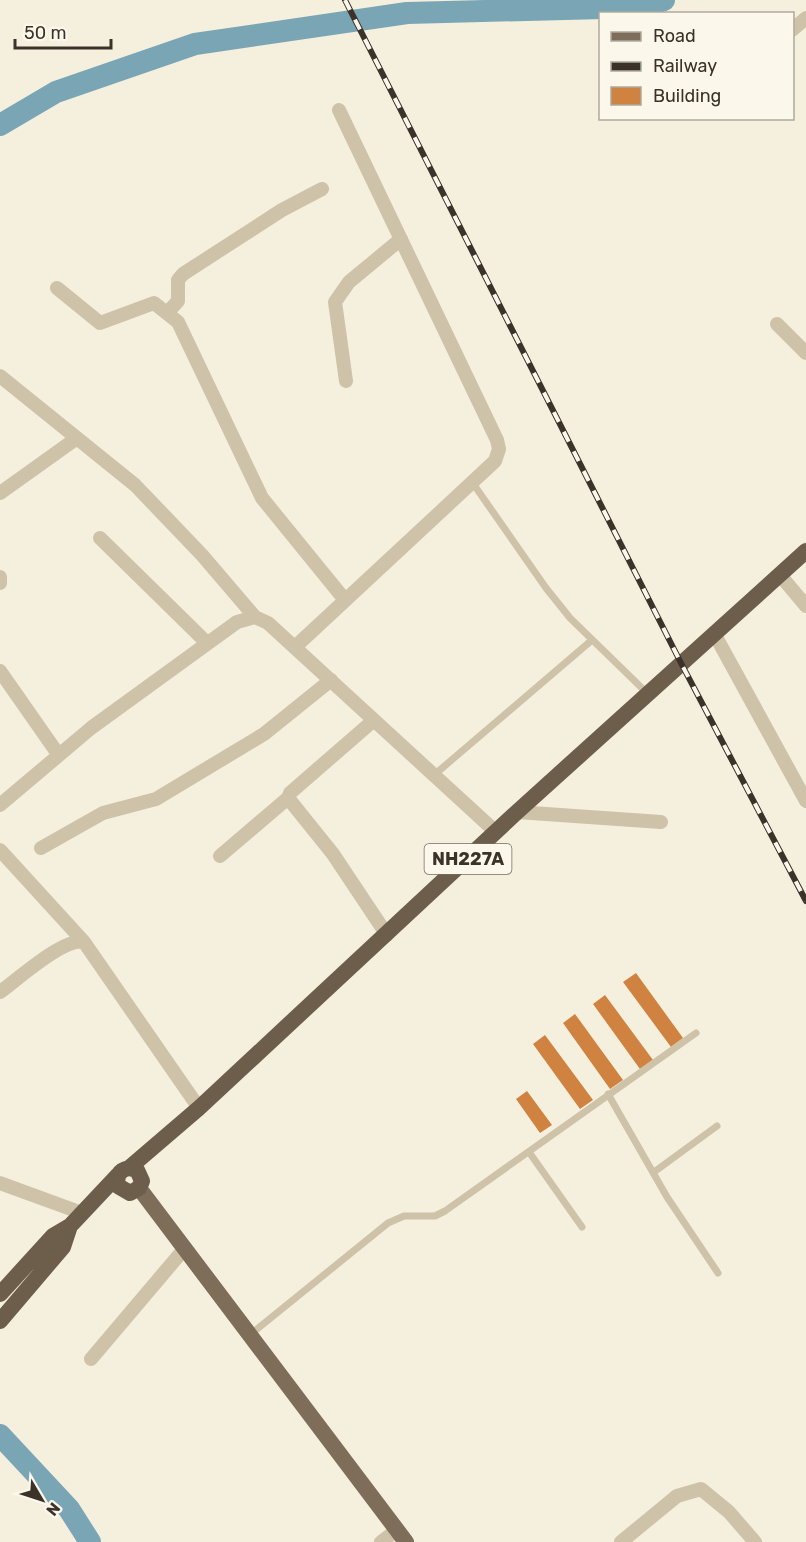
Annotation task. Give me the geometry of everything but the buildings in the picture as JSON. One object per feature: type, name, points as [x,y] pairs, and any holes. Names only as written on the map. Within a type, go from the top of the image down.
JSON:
[{"type":"highway","name":"NH227A","points":[[0,1294],[53,1236],[70,1226],[124,1172],[199,1108],[517,812],[806,551]]},
{"type":"highway","points":[[124,1172],[140,1173],[142,1181],[139,1188]]},
{"type":"highway","name":"NH227A","points":[[0,1322],[63,1247],[70,1226]]},
{"type":"main road","points":[[139,1188],[402,1536]]},
{"type":"street","points":[[794,28],[806,18]]},
{"type":"street","points":[[295,647],[495,461],[500,449],[498,440],[339,110]]},
{"type":"street","points":[[168,312],[178,301],[178,280],[183,274],[282,210],[322,189]]},
{"type":"street","points":[[346,381],[335,302],[348,282],[401,239]]},
{"type":"street","points":[[57,288],[100,323],[154,303],[178,322],[262,498],[345,600]]},
{"type":"street","points":[[777,324],[806,353]]},
{"type":"street","points":[[0,376],[135,485],[202,555],[255,617],[268,623],[295,647],[496,832]]},
{"type":"street","points":[[0,493],[77,438]]},
{"type":"street","points":[[100,538],[207,643]]},
{"type":"street","points":[[780,575],[806,606]]},
{"type":"street","points":[[0,577],[0,583]]},
{"type":"street","points":[[0,805],[58,754],[207,643],[237,622],[255,617]]},
{"type":"street","points":[[715,635],[806,801]]},
{"type":"street","points":[[0,671],[58,754]]},
{"type":"street","points":[[41,848],[96,816],[156,799],[264,734],[331,680]]},
{"type":"street","points":[[220,856],[374,720]]},
{"type":"street","points":[[288,798],[333,854],[387,935]]},
{"type":"street","points":[[517,812],[661,822]]},
{"type":"street","points":[[0,849],[84,942],[199,1108]]},
{"type":"street","points":[[0,992],[60,948],[74,941],[84,942]]},
{"type":"street","points":[[0,1183],[82,1213]]},
{"type":"street","points":[[91,1359],[185,1248]]},
{"type":"street","points":[[621,1542],[677,1496],[701,1489],[729,1512],[755,1542]]},
{"type":"street","points":[[381,1542],[402,1536]]},
{"type":"lane","points":[[472,482],[546,588],[592,640],[649,695]]},
{"type":"lane","points":[[434,775],[592,640]]},
{"type":"lane","points":[[251,1334],[388,1223],[404,1216],[435,1216],[696,1033]]},
{"type":"lane","points":[[608,1094],[667,1197],[718,1273]]},
{"type":"lane","points":[[654,1172],[717,1126]]},
{"type":"lane","points":[[529,1152],[582,1227]]},
{"type":"waterway","points":[[0,125],[56,92],[195,44],[407,13],[642,7],[664,0]]},
{"type":"waterway","points":[[0,1435],[69,1509],[90,1542]]},
{"type":"railway","points":[[345,0],[682,665],[806,901]]}]
